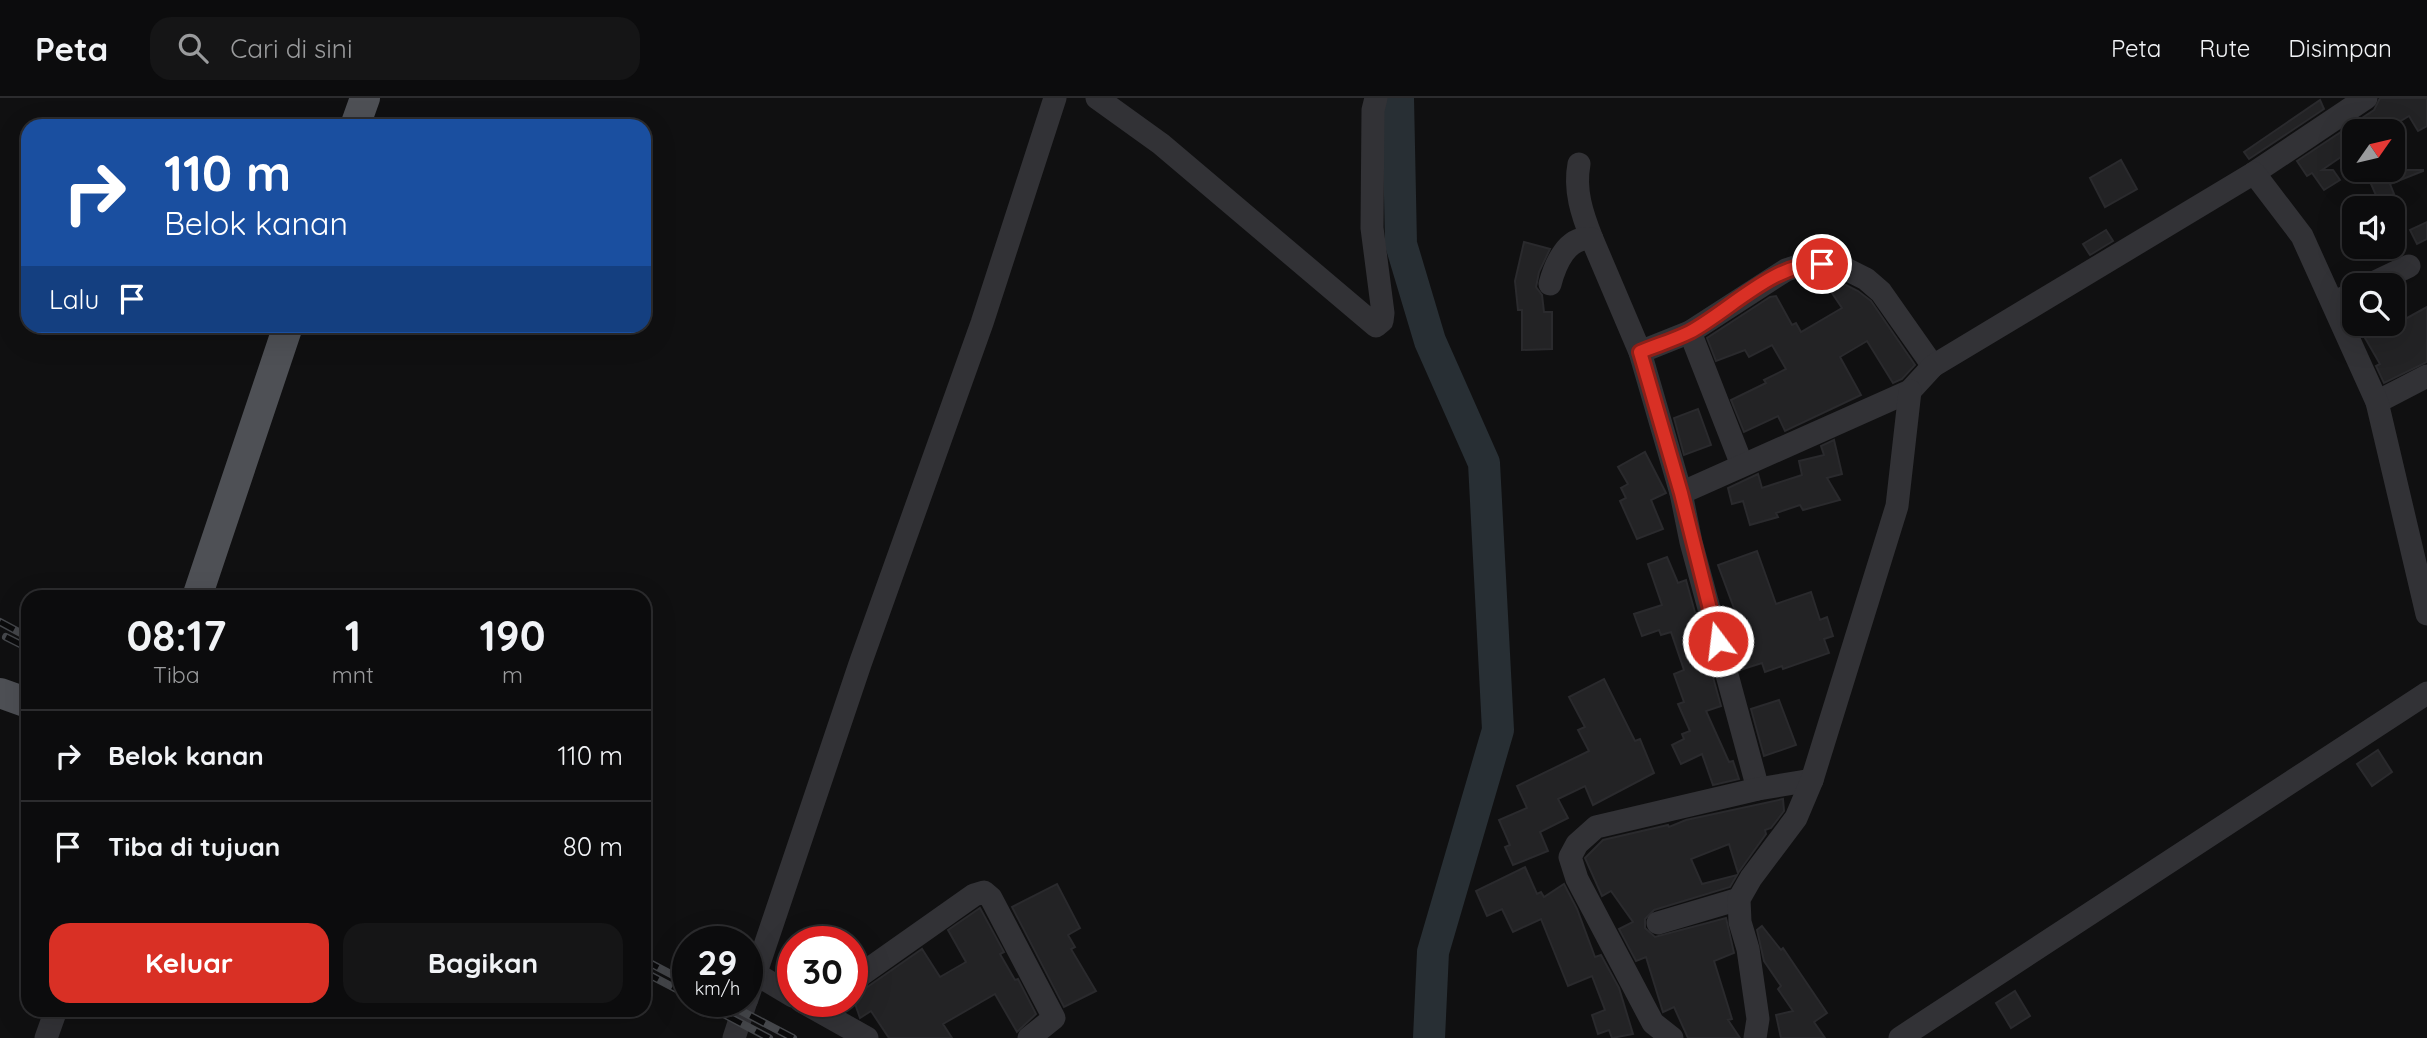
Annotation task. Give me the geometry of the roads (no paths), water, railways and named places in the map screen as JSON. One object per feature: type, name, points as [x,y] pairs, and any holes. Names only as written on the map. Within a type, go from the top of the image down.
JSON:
[{"type":"main road","points":[[358,119],[365,98]]},
{"type":"main road","points":[[199,590],[286,333]]},
{"type":"main road","points":[[0,694],[21,701]]},
{"type":"street","points":[[763,953],[860,664],[982,323],[1055,98]]},
{"type":"street","points":[[1097,98],[1161,144],[1377,326],[1382,321],[1383,313],[1372,228],[1373,110],[1376,98]]},
{"type":"street","points":[[1681,493],[1910,391],[1933,366],[2255,173],[2366,98]]},
{"type":"street","points":[[1579,164],[1576,180],[1583,217],[1640,352],[1681,493],[1691,542],[1758,789]]},
{"type":"street","points":[[2255,173],[2302,236],[2342,296]]},
{"type":"street","points":[[1550,284],[1556,262],[1566,250],[1580,239],[1592,239]]},
{"type":"street","points":[[1640,352],[1690,332],[1786,270],[1807,263],[1836,264],[1866,279],[1881,292],[1933,366]]},
{"type":"street","points":[[2393,273],[2409,265]]},
{"type":"street","points":[[1690,332],[1742,465]]},
{"type":"street","points":[[2355,336],[2417,538],[2427,614]]},
{"type":"street","points":[[2377,402],[2427,376]]},
{"type":"street","points":[[1755,1038],[1758,1019],[1748,949],[1740,922],[1739,900],[1751,878],[1796,818],[1812,780],[1897,506],[1910,391]]},
{"type":"street","points":[[1900,1038],[2427,692]]},
{"type":"street","points":[[1672,1038],[1653,1023],[1577,878],[1570,857],[1577,844],[1596,827],[1758,789],[1812,780]]},
{"type":"street","points":[[868,970],[974,895],[984,892],[991,898],[1054,1018],[1030,1038]]},
{"type":"street","points":[[1658,923],[1739,900]]},
{"type":"street","points":[[46,1038],[53,1017]]},
{"type":"street","points":[[734,1038],[741,1017]]},
{"type":"street","points":[[839,1017],[867,1038]]},
{"type":"waterway","points":[[1398,98],[1401,244],[1430,341],[1484,463],[1498,730],[1433,952],[1429,1038]]},
{"type":"railway","points":[[0,622],[21,633]]},
{"type":"railway","points":[[6,637],[21,644]]},
{"type":"railway","points":[[651,964],[672,975]]},
{"type":"railway","points":[[651,976],[672,987]]},
{"type":"railway","points":[[729,1017],[769,1038]]},
{"type":"railway","points":[[753,1017],[793,1038]]}]
